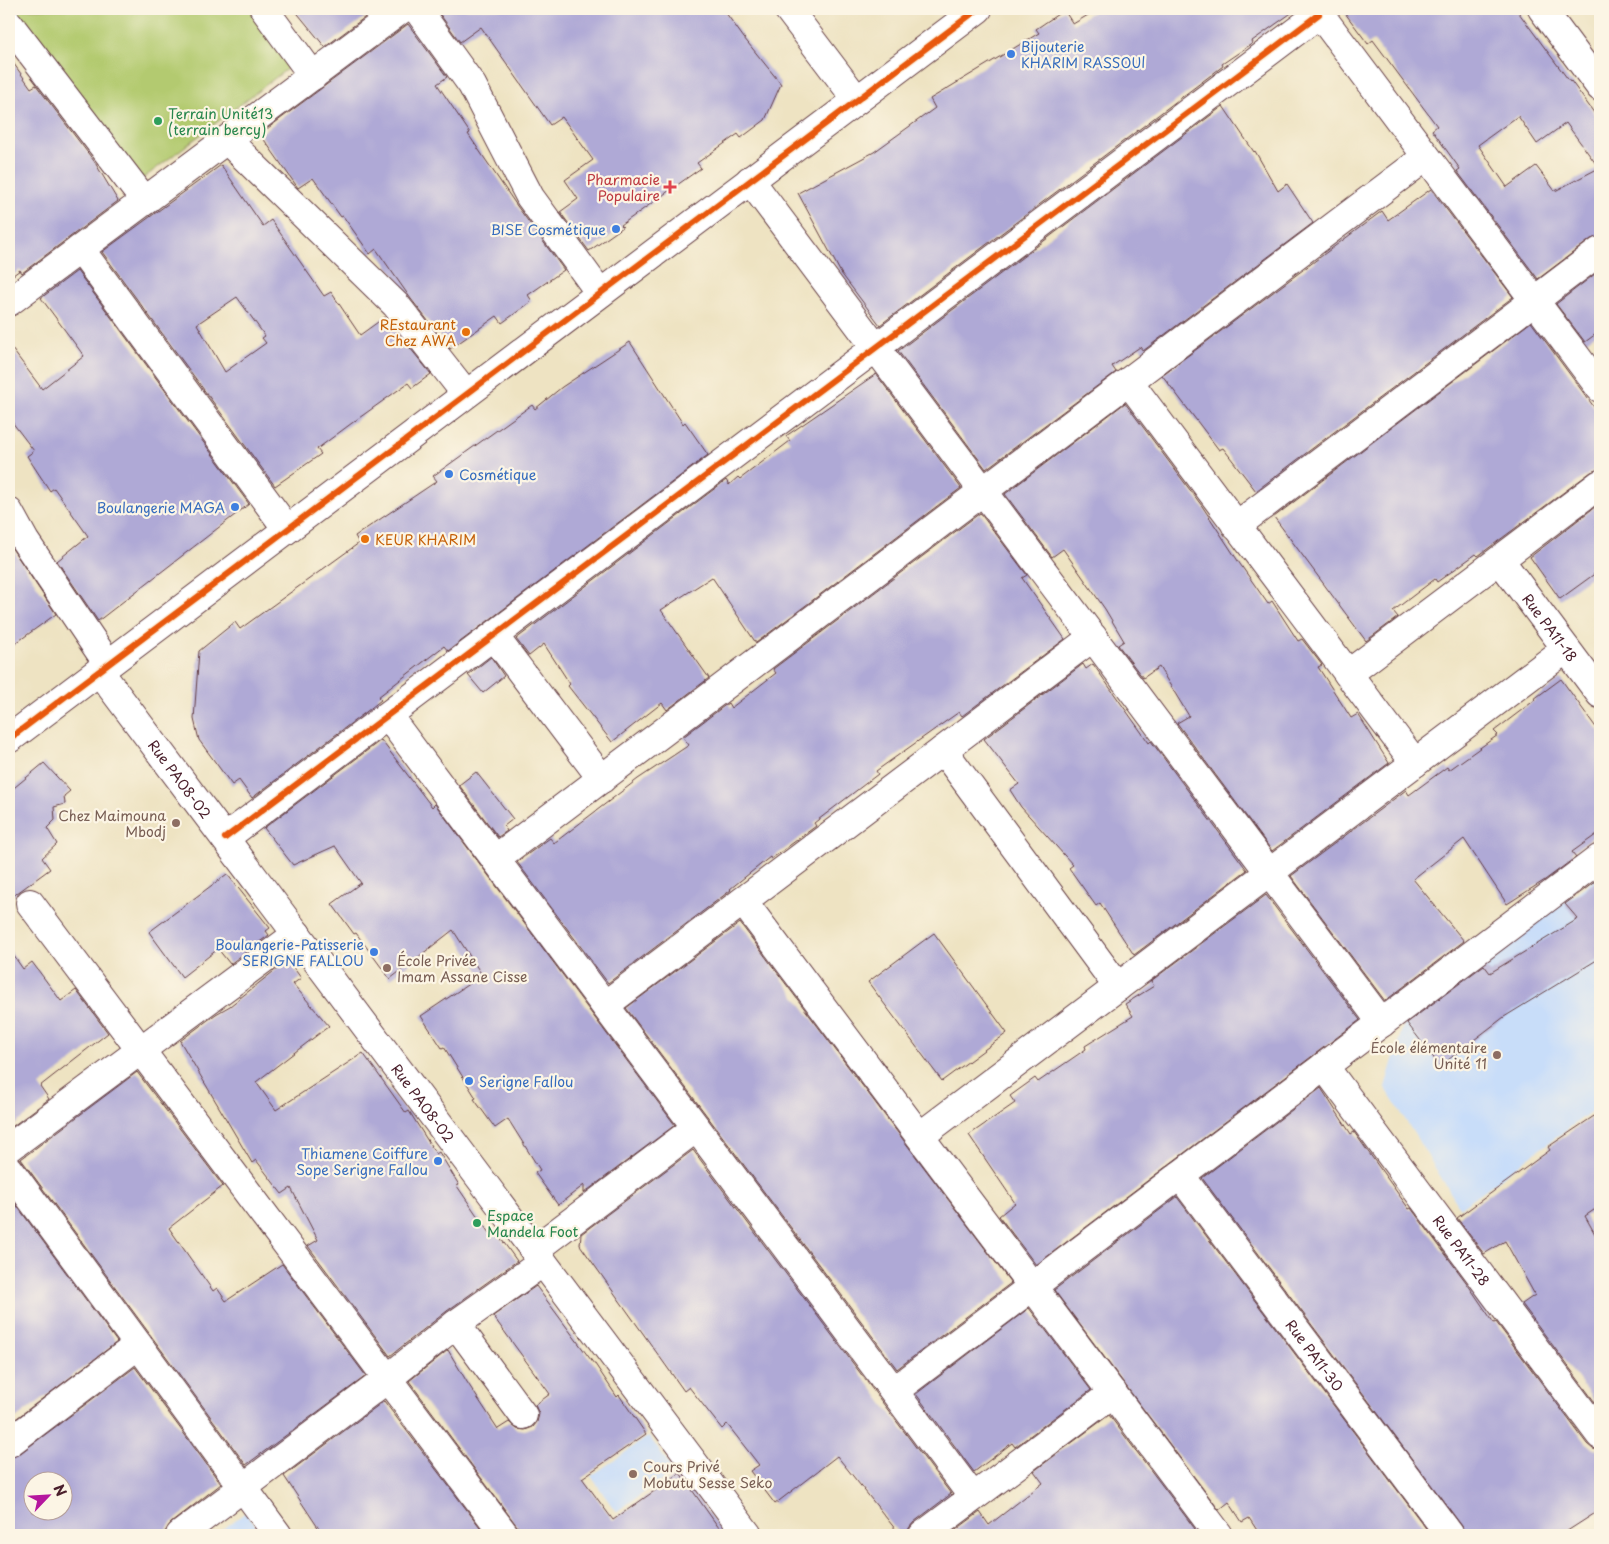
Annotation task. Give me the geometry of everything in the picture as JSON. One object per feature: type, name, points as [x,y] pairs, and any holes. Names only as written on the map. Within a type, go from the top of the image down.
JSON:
[{"type":"street","points":[[264,9],[313,76]]},
{"type":"street","points":[[9,302],[402,9]]},
{"type":"street","points":[[417,9],[472,85],[530,197],[600,293]]},
{"type":"street","points":[[788,9],[857,100]]},
{"type":"street","points":[[9,739],[978,9]]},
{"type":"street","points":[[1542,9],[1600,87]]},
{"type":"street","points":[[225,838],[876,348],[1317,11],[1600,388]]},
{"type":"street","points":[[9,24],[145,201]]},
{"type":"street","points":[[227,140],[396,305],[466,394]]},
{"type":"street","points":[[495,859],[1426,157]]},
{"type":"street","points":[[750,180],[1382,1023]]},
{"type":"street","points":[[80,249],[287,529]]},
{"type":"street","points":[[1236,526],[1600,251]]},
{"type":"street","points":[[1129,382],[1415,763]]},
{"type":"street","points":[[1348,674],[1600,484]]},
{"type":"street","name":"Rue PA08-02","points":[[9,512],[25,541],[104,667],[225,838],[748,1535]]},
{"type":"street","name":"Rue PA11-18","points":[[1500,560],[1600,694]]},
{"type":"street","points":[[494,636],[602,779]]},
{"type":"street","points":[[605,1005],[1093,638]]},
{"type":"street","points":[[920,1136],[1566,649]]},
{"type":"street","points":[[388,716],[973,1497]]},
{"type":"street","points":[[943,750],[1118,987]]},
{"type":"street","points":[[894,1391],[1600,858]]},
{"type":"street","points":[[743,901],[1219,1535]]},
{"type":"street","points":[[30,902],[505,1535]]},
{"type":"street","points":[[9,1148],[297,934]]},
{"type":"street","name":"Rue PA11-28","points":[[1324,1066],[1600,1435]]},
{"type":"street","points":[[180,1535],[387,1379],[696,1128]]},
{"type":"street","points":[[9,1169],[278,1535]]},
{"type":"street","name":"Rue PA11-30","points":[[1180,1175],[1450,1535]]},
{"type":"street","points":[[456,1324],[523,1415]]},
{"type":"street","points":[[9,1443],[138,1345]]},
{"type":"street","points":[[923,1535],[1113,1393]]},
{"type":"shaded area","name":"École élémentaire Unité 11","points":[[1600,875],[1600,1105],[1460,1208],[1385,1087],[1404,1023]]},
{"type":"shaded area","name":"Cours Privé Mobutu Sesse Seko","points":[[649,1436],[674,1472],[616,1512],[591,1476]]},
{"type":"shaded area","points":[[246,1512],[263,1535],[215,1535]]},
{"type":"green space","name":"Terrain Unité13 (terrain bercy)","points":[[12,9],[256,9],[296,62],[141,180]]},
{"type":"building","points":[[294,9],[376,9],[325,47]]},
{"type":"building","points":[[436,9],[723,9],[781,84],[765,120],[741,138],[738,134],[697,163],[701,168],[621,225],[623,227],[589,251],[560,212],[578,199],[565,180],[593,160],[562,117],[550,125],[481,27],[460,42]]},
{"type":"building","points":[[1098,9],[1297,9],[1252,41],[1253,43],[1222,64],[1223,66],[880,325],[841,273],[798,193],[874,152],[935,108],[930,99],[1039,33],[1036,29],[1064,10],[1073,24]]},
{"type":"building","points":[[1342,9],[1516,9],[1600,121],[1600,236],[1591,239],[1538,279],[1457,171],[1460,169],[1432,130],[1437,126],[1373,40],[1368,44]],"holes":[[[1518,116],[1537,144],[1566,123],[1599,168],[1555,191],[1536,166],[1507,187],[1478,145]]]},
{"type":"building","points":[[408,24],[447,77],[437,84],[470,133],[468,134],[564,270],[528,295],[532,301],[502,323],[497,316],[450,349],[411,299],[376,249],[370,254],[313,178],[298,188],[260,134]]},
{"type":"building","points":[[9,57],[31,88],[36,85],[94,161],[118,201],[22,273],[20,270],[9,278]]},
{"type":"building","points":[[1223,106],[1255,151],[1278,191],[1287,184],[1313,223],[1143,351],[1140,347],[1112,366],[1116,372],[986,469],[898,351]]},
{"type":"building","points":[[221,165],[263,226],[271,220],[324,296],[331,292],[360,335],[385,317],[431,374],[412,388],[408,383],[352,423],[317,449],[321,454],[275,486],[102,252]],"holes":[[[237,297],[265,336],[262,338],[266,343],[225,372],[197,324]]]},
{"type":"building","points":[[1431,189],[1513,297],[1256,491],[1223,448],[1219,450],[1162,375],[1382,211],[1388,220]]},
{"type":"building","points":[[1600,270],[1600,331],[1585,342],[1556,304]]},
{"type":"building","points":[[77,271],[249,504],[98,621],[57,561],[88,536],[54,488],[50,491],[27,456],[34,451],[9,418],[9,345],[42,389],[84,356],[41,298]]},
{"type":"building","points":[[1531,322],[1600,415],[1600,469],[1591,472],[1478,556],[1476,554],[1437,582],[1435,579],[1393,611],[1398,617],[1366,641],[1274,517]]},
{"type":"building","points":[[630,342],[683,424],[685,422],[708,455],[448,651],[444,646],[378,697],[381,700],[366,712],[252,798],[239,780],[232,785],[199,740],[194,719],[199,651],[235,622],[240,629],[359,543],[355,536],[437,481],[433,476],[532,405],[535,409],[562,387]]},
{"type":"building","points":[[876,374],[961,488],[756,643],[712,577],[661,610],[709,678],[667,710],[662,703],[612,742],[568,686],[570,684],[544,644],[529,656],[516,639],[726,480],[729,485],[738,477],[740,479],[790,441],[786,436]]},
{"type":"building","points":[[1125,403],[1202,506],[1268,604],[1272,601],[1298,641],[1302,639],[1322,665],[1318,667],[1351,718],[1358,714],[1389,763],[1272,851],[1177,723],[1189,716],[1159,667],[1143,678],[1118,645],[1124,641],[1105,609],[1063,549],[1052,557],[1005,494]]},
{"type":"building","points":[[1600,503],[1600,570],[1560,599],[1530,557]]},
{"type":"building","points":[[980,513],[1027,575],[1022,578],[1065,639],[962,716],[959,712],[876,771],[878,774],[814,823],[816,826],[771,859],[770,857],[731,890],[608,983],[517,862],[550,838],[554,843],[638,779],[689,745],[683,737],[728,703],[731,708],[776,673],[773,669]]},
{"type":"building","points":[[9,544],[56,614],[9,648]]},
{"type":"building","points":[[491,657],[504,676],[483,693],[468,675]]},
{"type":"building","points":[[1083,664],[1086,669],[1093,664],[1149,743],[1151,741],[1247,870],[1134,955],[1100,903],[1096,906],[1069,868],[1073,865],[1021,807],[1010,790],[1019,784],[984,739]]},
{"type":"building","points":[[1561,679],[1600,733],[1600,832],[1572,852],[1576,857],[1545,880],[1507,904],[1464,839],[1413,879],[1464,941],[1385,1001],[1291,876],[1406,790],[1409,795],[1447,767],[1449,770],[1498,735],[1494,731]]},
{"type":"building","points":[[381,740],[432,807],[435,804],[675,1125],[584,1193],[584,1185],[558,1205],[535,1173],[540,1170],[508,1119],[495,1128],[474,1099],[476,1098],[444,1047],[442,1048],[421,1016],[482,975],[453,930],[390,979],[332,904],[361,883],[335,846],[293,865],[264,828]]},
{"type":"building","points":[[44,763],[70,791],[64,796],[65,804],[54,807],[55,820],[47,828],[57,844],[42,858],[50,869],[9,899],[9,792]]},
{"type":"building","points":[[476,772],[513,819],[504,826],[507,831],[498,837],[459,785]]},
{"type":"building","points":[[227,874],[270,928],[266,931],[269,935],[230,964],[218,949],[182,977],[149,932]]},
{"type":"building","points":[[1596,881],[1600,886],[1600,958],[1504,1017],[1440,1066],[1407,1023],[1484,965],[1490,973],[1578,919],[1565,904]]},
{"type":"building","points":[[1266,895],[1360,1020],[1036,1265],[999,1216],[1015,1203],[969,1135],[1015,1103],[1010,1096],[1035,1078],[1038,1082],[1086,1049],[1085,1046],[1133,1016],[1125,1004],[1154,986],[1151,981]]},
{"type":"building","points":[[740,923],[1011,1283],[897,1369],[626,1008]]},
{"type":"building","points":[[934,933],[1007,1033],[942,1081],[868,982]]},
{"type":"building","points":[[9,949],[23,969],[32,962],[61,1001],[76,990],[108,1033],[40,1086],[49,1099],[9,1129]]},
{"type":"building","points":[[288,960],[301,978],[293,984],[329,1026],[256,1082],[276,1110],[363,1053],[406,1113],[409,1111],[436,1154],[439,1152],[459,1185],[457,1186],[489,1233],[494,1229],[517,1261],[447,1311],[390,1356],[308,1246],[318,1240],[291,1188],[282,1194],[256,1160],[252,1163],[180,1041],[230,1006]]},
{"type":"building","points":[[137,1072],[223,1186],[169,1228],[213,1291],[217,1288],[226,1301],[282,1264],[366,1376],[246,1465],[21,1159]]},
{"type":"building","points":[[1321,1088],[1351,1134],[1354,1132],[1409,1209],[1411,1208],[1466,1282],[1494,1323],[1496,1322],[1587,1444],[1593,1449],[1600,1450],[1600,1510],[1561,1535],[1465,1535],[1462,1526],[1202,1178]]},
{"type":"building","points":[[1600,1112],[1600,1206],[1585,1216],[1600,1243],[1600,1409],[1522,1304],[1535,1295],[1505,1241],[1484,1254],[1457,1218],[1550,1150],[1548,1147]]},
{"type":"building","points":[[693,1150],[951,1494],[914,1522],[909,1528],[908,1535],[900,1535],[837,1456],[775,1504],[750,1471],[759,1465],[727,1424],[722,1429],[689,1387],[684,1391],[580,1245],[581,1234]]},
{"type":"building","points":[[9,1195],[117,1342],[9,1424]]},
{"type":"building","points":[[1177,1197],[1431,1535],[1260,1535],[1249,1518],[1242,1522],[1229,1502],[1219,1510],[1054,1290]]},
{"type":"building","points":[[536,1286],[595,1364],[617,1397],[619,1395],[646,1434],[582,1478],[613,1520],[680,1473],[724,1535],[520,1535],[517,1526],[409,1381],[448,1350],[498,1429],[509,1422],[517,1429],[525,1430],[533,1427],[537,1422],[539,1414],[535,1405],[550,1394],[493,1316]]},
{"type":"building","points":[[1029,1308],[1091,1390],[1015,1447],[1012,1443],[974,1472],[916,1394]]},
{"type":"building","points":[[135,1367],[221,1484],[171,1523],[165,1532],[160,1535],[9,1535],[9,1458],[18,1455]]},
{"type":"building","points":[[384,1401],[486,1535],[323,1535],[284,1476]]},
{"type":"building","points":[[1109,1415],[1195,1529],[1187,1535],[949,1535],[980,1512],[989,1525],[1043,1483],[1034,1471]]},
{"type":"cycle path","points":[[9,739],[978,9]]},
{"type":"cycle path","points":[[225,838],[1319,14]]},
{"type":"place","name":"Bijouterie KHARIM RASSOUl","points":[[1011,54]]},
{"type":"place","name":"Terrain Unité13 (terrain bercy)","points":[[158,121]]},
{"type":"place","name":"Pharmacie Populaire","points":[[670,187]]},
{"type":"place","name":"BISE Cosmétique","points":[[616,229]]},
{"type":"place","name":"REstaurant Chez AWA","points":[[466,332]]},
{"type":"place","name":"Cosmétique","points":[[449,474]]},
{"type":"place","name":"Boulangerie MAGA","points":[[235,507]]},
{"type":"place","name":"KEUR KHARIM","points":[[365,539]]},
{"type":"place","name":"Chez Maimouna Mbodj","points":[[176,823]]},
{"type":"place","name":"Boulangerie-Patisserie SERIGNE FALLOU","points":[[374,952]]},
{"type":"place","name":"École Privée Imam Assane Cisse","points":[[387,968]]},
{"type":"place","name":"École élémentaire Unité 11","points":[[1497,1055]]},
{"type":"place","name":"Serigne Fallou","points":[[469,1081]]},
{"type":"place","name":"Thiamene Coiffure Sope Serigne Fallou","points":[[438,1161]]},
{"type":"place","name":"Espace Mandela Foot","points":[[477,1223]]},
{"type":"place","name":"Cours Privé Mobutu Sesse Seko","points":[[633,1474]]}]
